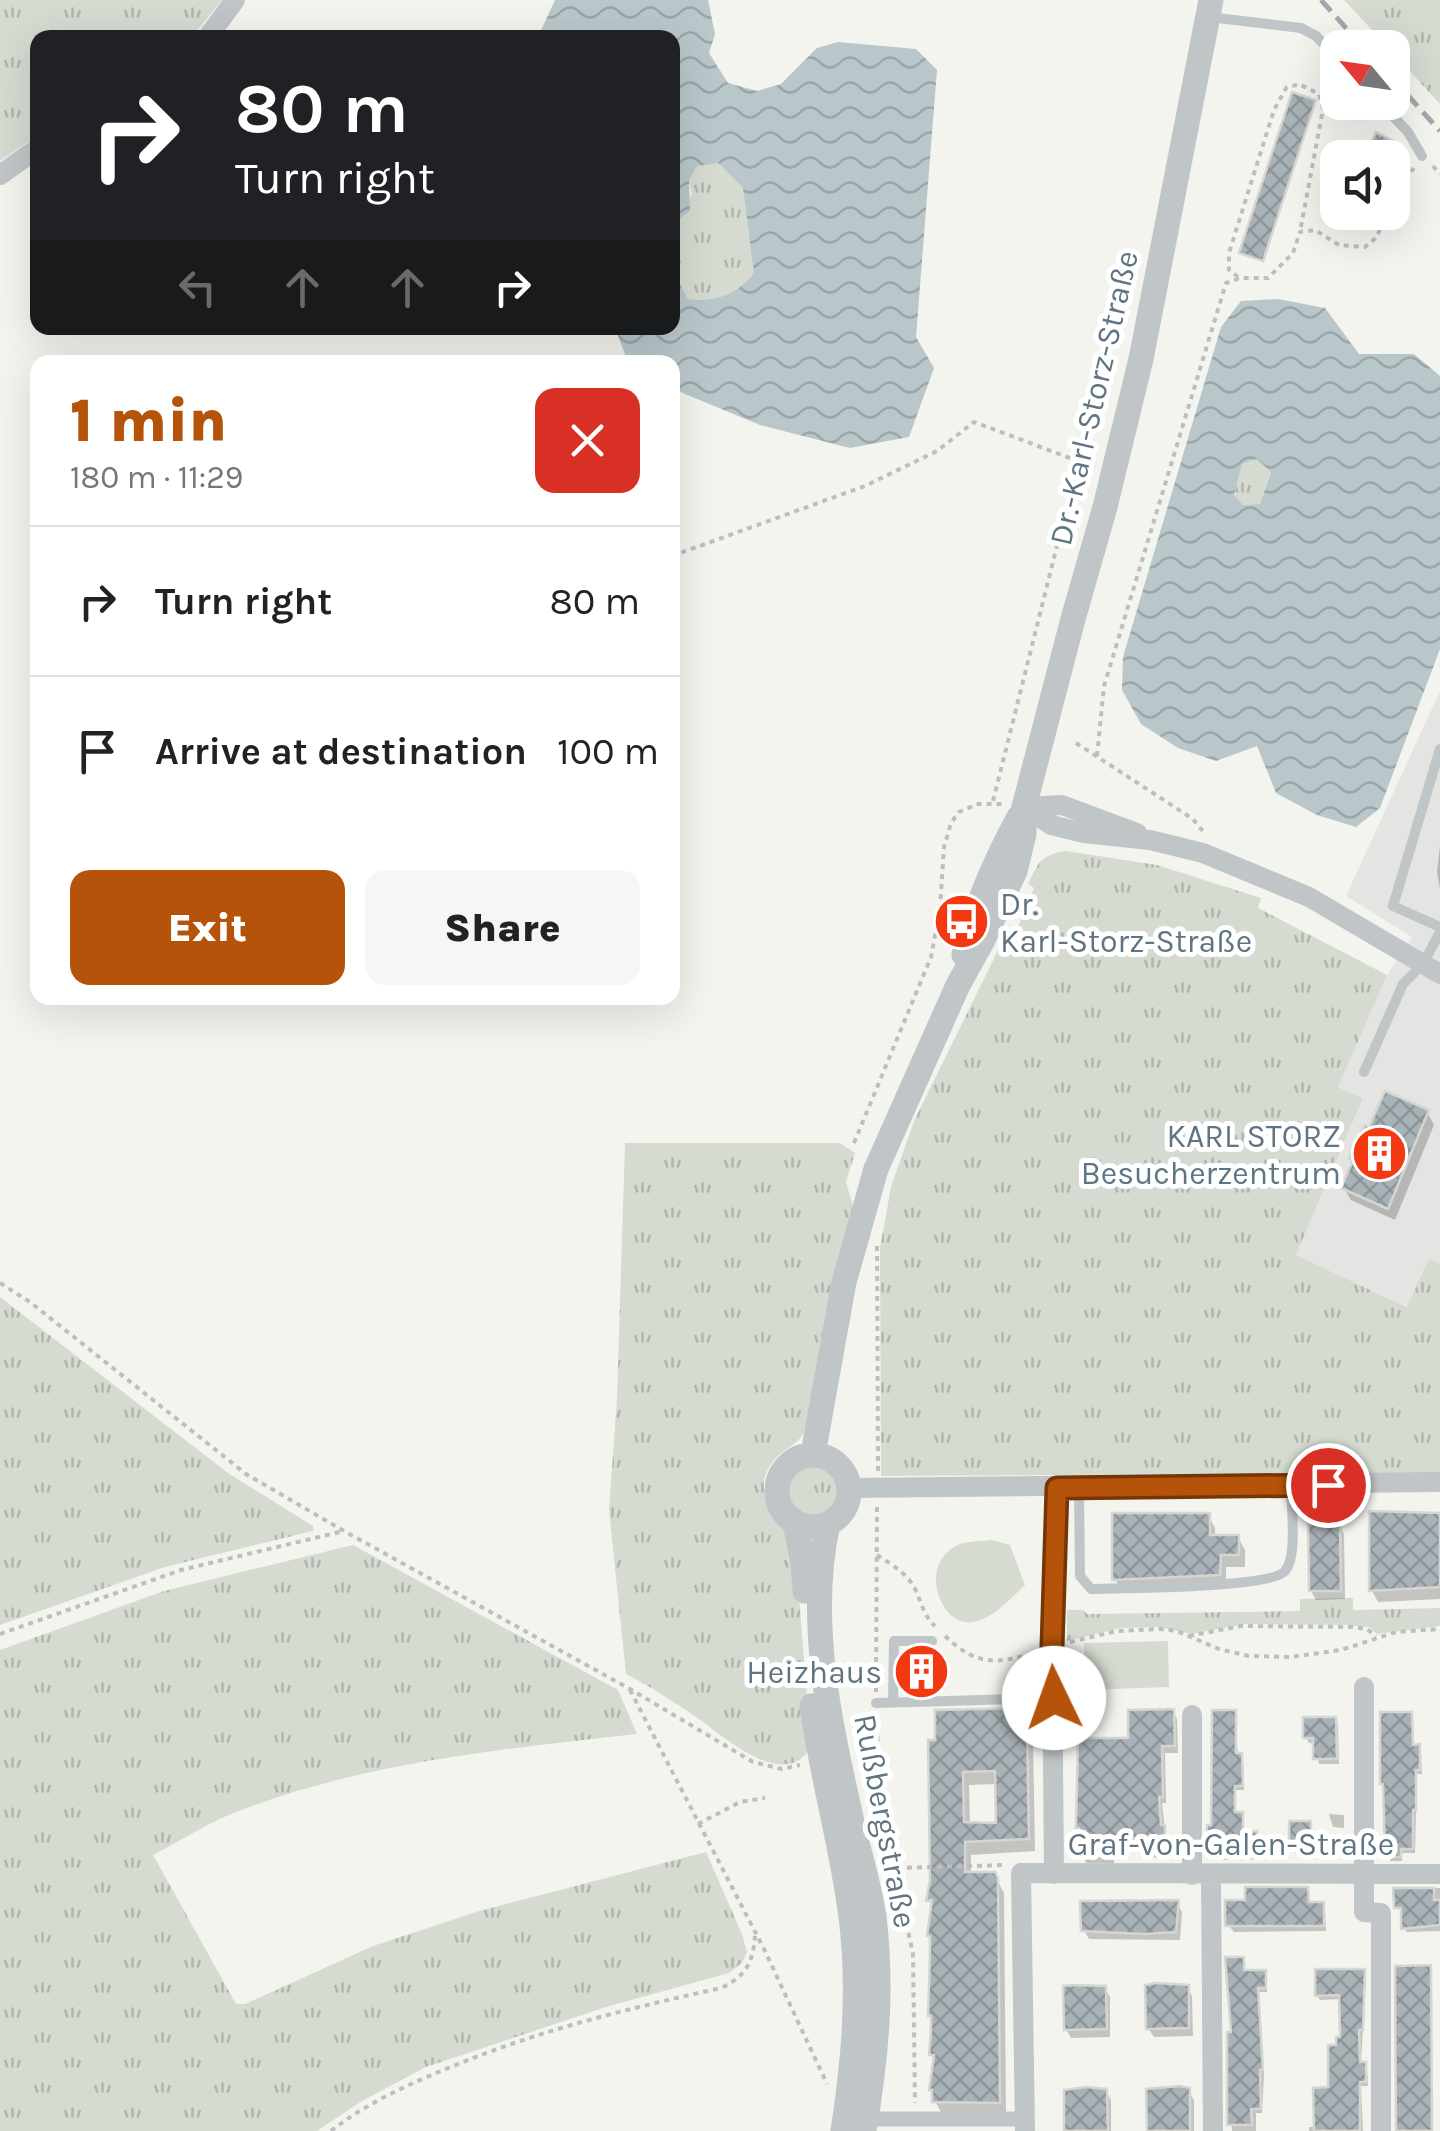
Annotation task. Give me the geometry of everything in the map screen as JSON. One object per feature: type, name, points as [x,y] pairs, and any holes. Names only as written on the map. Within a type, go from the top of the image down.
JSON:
[{"type":"street","points":[[213,30],[235,0]]},
{"type":"street","name":"Dr.-Karl-Storz-Straße","points":[[1014,805],[1114,471],[1210,8]]},
{"type":"street","points":[[0,175],[30,154]]},
{"type":"street","points":[[1014,805],[1051,825],[1150,840],[1203,854],[1309,897],[1431,969]]},
{"type":"street","points":[[813,1454],[844,1282],[876,1169],[958,984],[1016,870],[1024,834],[1014,805]]},
{"type":"street","points":[[813,1454],[838,1464],[849,1488],[844,1509],[828,1524],[806,1526],[795,1522],[781,1507],[777,1487],[793,1460],[813,1454]]},
{"type":"street","points":[[849,1488],[1440,1482]]},
{"type":"street","points":[[1054,1874],[1052,1647],[1057,1488]]},
{"type":"street","name":"Rußbergstraße","points":[[795,1522],[803,1563],[808,1660],[828,1758],[856,1976],[854,2058],[843,2131]]},
{"type":"street","name":"Rußbergstraße","points":[[828,1524],[819,1561],[828,1758],[874,1914],[879,1976],[870,2125]]},
{"type":"street","points":[[1364,1687],[1364,1912],[1381,1913],[1381,2131]]},
{"type":"street","points":[[1192,1715],[1212,2131]]},
{"type":"street","points":[[870,2125],[1025,2125],[1022,1873]]},
{"type":"street","name":"Graf-von-Galen-Straße","points":[[1022,1873],[1440,1874]]},
{"type":"lane","points":[[1210,8],[1301,28],[1320,40]]},
{"type":"lane","points":[[1397,120],[1422,156]]},
{"type":"lane","points":[[1364,1072],[1403,984],[1431,969],[1440,929],[1392,906],[1440,749]]},
{"type":"lane","points":[[1078,1488],[1080,1576],[1091,1590],[1247,1582],[1281,1576],[1288,1568],[1292,1549],[1291,1486]]},
{"type":"lane","points":[[893,1702],[894,1641],[932,1640]]},
{"type":"lane","points":[[876,1702],[1054,1698]]},
{"type":"path","points":[[1097,756],[1104,686],[1226,283],[1240,278],[1268,278],[1293,253],[1300,232],[1322,109],[1320,94],[1299,84],[1286,88],[1274,110],[1229,254],[1229,270],[1240,278]]},
{"type":"path","points":[[1410,172],[1422,156]]},
{"type":"path","points":[[1300,232],[1315,230],[1339,245],[1365,247],[1378,237],[1380,230]]},
{"type":"path","points":[[680,553],[865,486],[938,451],[974,422],[1078,462],[1114,471]]},
{"type":"path","points":[[993,801],[1078,462]]},
{"type":"path","points":[[1076,743],[1193,819],[1205,833],[1203,854]]},
{"type":"path","points":[[854,1144],[930,957],[950,824],[959,812],[993,801],[1014,805]]},
{"type":"path","points":[[877,1235],[879,1796],[912,1954],[915,2125]]},
{"type":"path","points":[[0,1282],[246,1474],[766,1768],[782,1769],[878,1750]]},
{"type":"path","points":[[0,1634],[181,1570],[344,1532]]},
{"type":"path","points":[[877,1556],[914,1587],[928,1620],[971,1656],[985,1662],[1004,1661],[1116,1631],[1142,1628],[1177,1631],[1219,1650],[1268,1658],[1341,1650],[1376,1636],[1440,1628]]},
{"type":"path","points":[[1189,1636],[1222,1628],[1258,1626],[1352,1628],[1376,1636]]},
{"type":"path","points":[[630,1689],[834,2097],[848,2101]]},
{"type":"path","points":[[698,1824],[740,1802],[765,1798]]},
{"type":"path","points":[[897,1868],[1016,1865],[1022,1873]]},
{"type":"path","points":[[331,2131],[379,2100],[490,2050],[556,2027],[721,1988],[741,1978],[750,1966],[755,1936]]},
{"type":"shaded area","points":[[1440,691],[1440,1263],[1429,1259],[1408,1307],[1296,1255],[1363,1100],[1337,1087],[1387,975],[1412,937],[1346,896]]},
{"type":"green space","points":[[0,0],[222,0],[198,30],[30,30],[30,141],[0,161]]},
{"type":"green space","points":[[1344,0],[1440,0],[1440,104],[1410,71],[1410,30],[1372,30]]},
{"type":"green space","points":[[718,163],[743,188],[755,273],[741,287],[707,299],[688,299],[680,284],[680,214],[692,194],[689,181],[697,166]]},
{"type":"green space","points":[[1257,459],[1271,471],[1260,504],[1243,505],[1234,495],[1242,464]]},
{"type":"green space","points":[[1066,851],[1157,865],[1261,898],[1258,908],[1387,975],[1338,1087],[1363,1099],[1296,1255],[1407,1307],[1429,1259],[1440,1263],[1440,1473],[881,1476],[880,1248],[891,1187],[914,1121],[1007,932],[1015,934],[1034,888],[1028,884],[1035,870],[1046,857]]},
{"type":"green space","points":[[625,1143],[840,1143],[855,1153],[846,1182],[853,1206],[804,1433],[774,1460],[764,1484],[769,1506],[795,1547],[811,1746],[800,1759],[787,1764],[756,1757],[626,1674],[609,1510],[617,1398]]},
{"type":"green space","points":[[0,1297],[228,1473],[313,1526],[313,1531],[165,1567],[0,1625]]},
{"type":"green space","points":[[812,1463],[831,1471],[839,1490],[831,1509],[812,1517],[793,1509],[785,1490],[793,1471]]},
{"type":"green space","points":[[992,1540],[1010,1545],[1025,1585],[987,1617],[961,1621],[943,1605],[936,1578],[939,1565],[960,1544]]},
{"type":"green space","points":[[353,1545],[618,1690],[637,1734],[437,1760],[337,1780],[230,1814],[153,1855],[236,2004],[245,2004],[373,1946],[479,1911],[706,1852],[742,1934],[747,1952],[742,1963],[729,1973],[606,2007],[426,2067],[362,2101],[317,2131],[0,2131],[0,1650],[164,1591]]},
{"type":"green space","points":[[1353,1598],[1353,1610],[1440,1608],[1440,1626],[1377,1634],[1369,1627],[1348,1625],[1245,1624],[1191,1634],[1160,1627],[1121,1628],[1067,1641],[1067,1610],[1083,1610],[1087,1614],[1300,1611],[1300,1599]]},
{"type":"green space","points":[[1168,1641],[1169,1687],[1085,1690],[1084,1643]]},
{"type":"water","points":[[555,0],[708,0],[715,34],[709,53],[728,83],[757,91],[781,84],[817,48],[838,42],[916,49],[937,70],[916,337],[934,368],[909,437],[850,448],[760,425],[680,392],[680,355],[625,355],[618,335],[680,335],[680,284],[688,299],[716,298],[733,292],[754,273],[743,188],[718,163],[697,166],[689,181],[690,211],[680,218],[680,30],[541,30]]},
{"type":"water","points":[[1278,299],[1325,308],[1359,354],[1414,354],[1440,376],[1440,649],[1380,808],[1356,827],[1317,815],[1276,793],[1257,746],[1216,761],[1178,748],[1141,724],[1122,690],[1123,657],[1221,327],[1241,301]],"holes":[[[1257,459],[1271,472],[1260,504],[1243,505],[1234,495],[1242,464]]]},
{"type":"building","points":[[1292,92],[1316,100],[1263,261],[1239,253]]},
{"type":"building","points":[[1376,132],[1392,140],[1372,140]]},
{"type":"building","name":"KARL STORZ Besucherzentrum","points":[[1385,1091],[1429,1110],[1388,1209],[1341,1188],[1353,1160],[1349,1158]]},
{"type":"building","points":[[1369,1511],[1440,1513],[1440,1587],[1369,1591]]},
{"type":"building","points":[[1112,1513],[1210,1513],[1210,1535],[1239,1535],[1239,1555],[1221,1555],[1220,1575],[1112,1580]]},
{"type":"building","points":[[1340,1522],[1341,1591],[1309,1591],[1308,1523]]},
{"type":"building","name":"Heizhaus","points":[[902,1660],[944,1660],[944,1684],[902,1685]]},
{"type":"building","points":[[1030,1708],[1029,1839],[965,1842],[965,1872],[995,1872],[998,1878],[1000,2103],[932,2102],[929,2090],[934,2055],[929,2055],[928,2016],[927,1936],[932,1900],[926,1901],[930,1880],[928,1740],[935,1740],[935,1710]],"holes":[[[995,1771],[996,1823],[964,1822],[963,1772]]]},
{"type":"building","points":[[1174,1709],[1175,1746],[1162,1746],[1163,1797],[1159,1797],[1165,1851],[1140,1851],[1139,1838],[1111,1839],[1111,1856],[1079,1856],[1078,1738],[1128,1738],[1128,1710]]},
{"type":"building","points":[[1212,1710],[1236,1710],[1236,1753],[1242,1753],[1243,1786],[1235,1786],[1235,1812],[1243,1812],[1243,1832],[1257,1831],[1258,1855],[1214,1856],[1213,1842],[1207,1842],[1207,1825],[1211,1825]]},
{"type":"building","points":[[1380,1712],[1412,1712],[1413,1745],[1420,1744],[1413,1849],[1401,1849],[1401,1857],[1385,1857]]},
{"type":"building","points":[[1303,1717],[1336,1717],[1337,1759],[1313,1759],[1313,1738],[1303,1738]]},
{"type":"building","points":[[1289,1821],[1311,1821],[1311,1848],[1289,1849]]},
{"type":"building","points":[[1245,1887],[1308,1887],[1309,1902],[1324,1902],[1324,1926],[1225,1926],[1225,1900],[1245,1900]]},
{"type":"building","points":[[1393,1888],[1434,1888],[1434,1900],[1440,1900],[1440,1925],[1401,1929],[1401,1908],[1394,1908]]},
{"type":"building","points":[[1179,1900],[1176,1932],[1081,1931],[1080,1901]]},
{"type":"building","points":[[1225,1957],[1244,1957],[1244,1970],[1266,1970],[1266,1988],[1258,1988],[1261,2109],[1251,2109],[1252,2125],[1227,2125],[1227,2032],[1231,2032]]},
{"type":"building","points":[[1431,1965],[1432,2131],[1396,2131],[1395,1966]]},
{"type":"building","points":[[1315,1969],[1365,1969],[1363,2030],[1359,2030],[1360,2062],[1366,2062],[1366,2082],[1360,2082],[1360,2131],[1314,2131],[1313,2088],[1328,2087],[1328,2045],[1336,2045],[1336,2037],[1340,2037],[1339,1995],[1315,1996]]},
{"type":"building","points":[[1145,1985],[1189,1985],[1189,2028],[1146,2029]]},
{"type":"building","points":[[1063,1986],[1106,1986],[1107,2029],[1064,2030]]},
{"type":"building","points":[[1190,2088],[1190,2131],[1147,2131],[1146,2089]]},
{"type":"building","points":[[1107,2089],[1108,2131],[1064,2131],[1064,2090]]},
{"type":"railway","points":[[1321,0],[1348,30]]},
{"type":"railway","points":[[1410,98],[1440,131]]},
{"type":"place","name":"Dr. Karl-Storz-Straße","points":[[961,922]]},
{"type":"place","name":"KARL STORZ Besucherzentrum","points":[[1380,1154]]},
{"type":"place","name":"Heizhaus","points":[[921,1672]]},
{"type":"route","points":[[1054,1698],[1057,1488],[1328,1485]]}]
